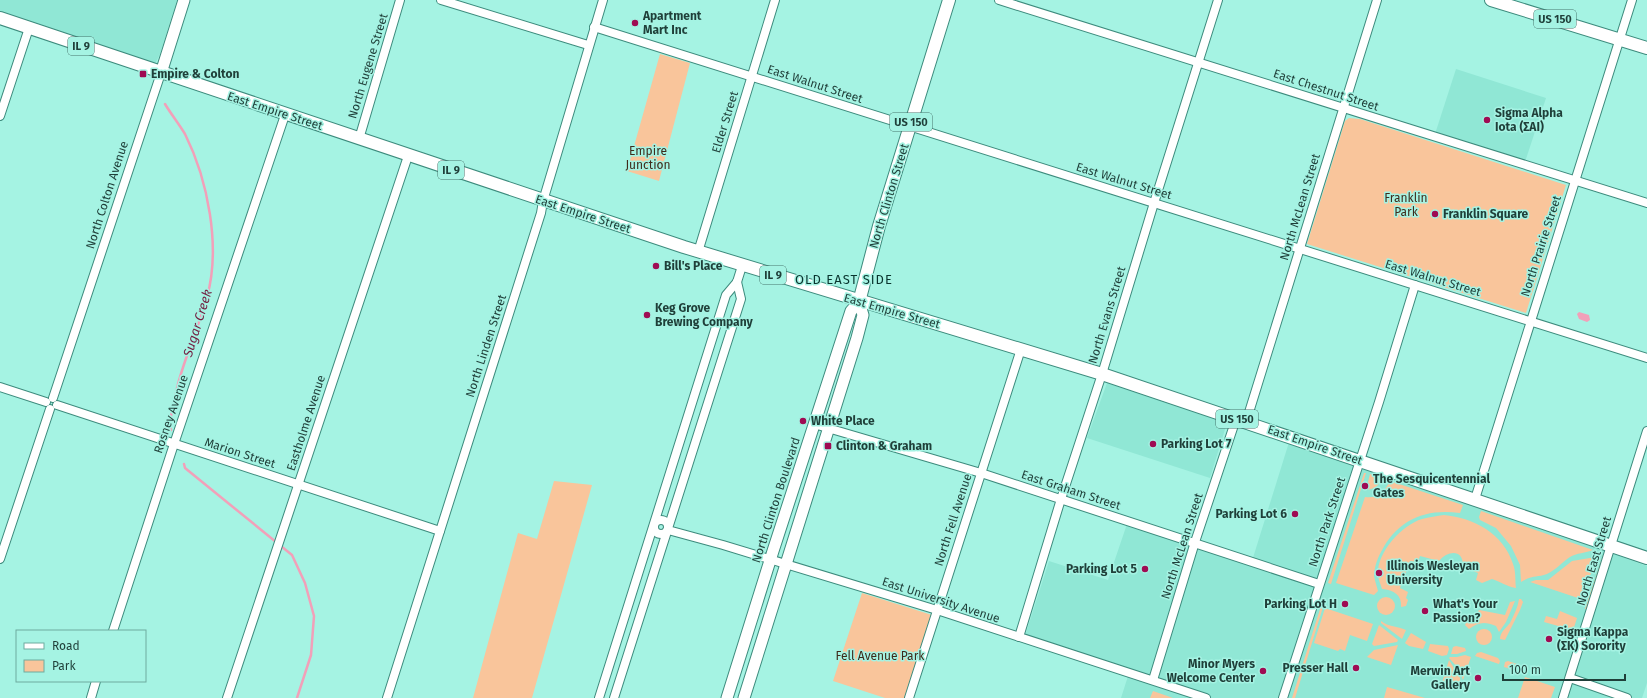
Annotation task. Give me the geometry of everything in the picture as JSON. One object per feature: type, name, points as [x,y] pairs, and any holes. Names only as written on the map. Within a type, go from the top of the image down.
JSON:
[{"type":"main road","name":"North Clinton Street","points":[[859,302],[879,226],[949,0]]},
{"type":"main road","name":"US 150","points":[[1491,0],[1647,48]]},
{"type":"main road","name":"East Empire Street","points":[[0,18],[285,115],[698,252],[859,302],[1102,374],[1647,558]]},
{"type":"street","name":"North Colton Avenue","points":[[0,559],[184,0]]},
{"type":"street","name":"North Eugene Street","points":[[359,139],[400,0]]},
{"type":"street","points":[[441,0],[588,45]]},
{"type":"street","name":"North Linden Street","points":[[387,698],[539,219],[588,45],[603,0]]},
{"type":"street","name":"Elder Street","points":[[698,252],[775,0]]},
{"type":"street","name":"East Chestnut Street","points":[[998,0],[1647,203]]},
{"type":"street","name":"North Evans Street","points":[[1019,637],[1218,0]]},
{"type":"street","name":"North McLean Street","points":[[1153,680],[1195,542],[1241,420],[1300,249],[1377,0]]},
{"type":"street","name":"North Prairie Street","points":[[1474,499],[1632,0]]},
{"type":"street","name":"East Walnut Street","points":[[594,27],[1647,358]]},
{"type":"street","points":[[0,116],[29,28]]},
{"type":"street","name":"Rosney Avenue","points":[[113,630],[174,444],[285,115]]},
{"type":"street","name":"Eastholme Avenue","points":[[227,698],[408,156]]},
{"type":"street","points":[[737,282],[741,299],[614,698],[600,696],[726,294],[737,282],[742,266]]},
{"type":"street","name":"North Park Street","points":[[1284,698],[1415,285]]},
{"type":"street","points":[[744,698],[863,316],[859,302]]},
{"type":"street","name":"North Clinton Boulevard","points":[[727,698],[851,311],[859,302]]},
{"type":"street","name":"North Fell Avenue","points":[[909,698],[1021,349]]},
{"type":"street","name":"Marion Street","points":[[0,386],[440,531]]},
{"type":"street","points":[[693,401],[707,405]]},
{"type":"street","name":"East Graham Street","points":[[814,424],[981,473],[1195,542],[1319,584]]},
{"type":"street","name":"North East Street","points":[[1563,698],[1647,431]]},
{"type":"street","points":[[654,524],[658,521],[662,521],[666,523],[668,530]]},
{"type":"street","name":"East University Avenue","points":[[668,530],[723,545],[937,610],[1206,698]]},
{"type":"street","points":[[734,676],[750,681]]},
{"type":"street","points":[[1570,678],[1627,698]]},
{"type":"street","points":[[91,698],[96,682]]},
{"type":"shaded area","points":[[0,0],[177,0],[160,54],[156,62],[151,64],[0,13]]},
{"type":"shaded area","points":[[1456,69],[1546,98],[1525,162],[1435,134]]},
{"type":"shaded area","points":[[1579,312],[1589,315],[1590,320],[1587,322],[1579,319],[1577,314]]},
{"type":"shaded area","points":[[1107,383],[1227,423],[1210,478],[1087,438]]},
{"type":"shaded area","name":"Illinois Wesleyan University","points":[[1290,439],[1647,566],[1647,683],[1642,698],[1121,698],[1129,673],[1024,639],[1049,561],[1108,580],[1128,521],[1252,561]]},
{"type":"green space","name":"Empire Junction","points":[[660,54],[690,63],[659,181],[627,171]]},
{"type":"green space","name":"Franklin Park","points":[[1349,118],[1360,119],[1566,185],[1526,313],[1307,244],[1345,121]]},
{"type":"green space","points":[[1364,473],[1366,473],[1331,584],[1328,583]]},
{"type":"green space","points":[[1370,474],[1383,478],[1376,487],[1366,490]]},
{"type":"green space","points":[[554,481],[592,485],[532,698],[473,698],[518,533],[537,539]]},
{"type":"green space","points":[[1390,481],[1463,505],[1460,513],[1435,512],[1424,515],[1404,524],[1395,532],[1381,552],[1377,561],[1374,576],[1378,591],[1374,595],[1336,583],[1365,497],[1374,497],[1380,494]]},
{"type":"green space","points":[[1481,511],[1593,550],[1572,556],[1547,574],[1532,577],[1521,582],[1520,565],[1511,546],[1496,528],[1480,520],[1479,517]]},
{"type":"green space","points":[[1444,515],[1476,524],[1495,536],[1508,553],[1513,564],[1516,588],[1492,579],[1482,583],[1476,580],[1478,573],[1463,567],[1461,557],[1458,554],[1451,553],[1439,561],[1420,556],[1418,562],[1410,561],[1400,588],[1408,592],[1406,606],[1401,607],[1399,596],[1394,592],[1382,589],[1378,576],[1379,566],[1386,549],[1392,540],[1414,522],[1425,518]]},
{"type":"green space","points":[[1598,555],[1581,599],[1530,582],[1536,580],[1548,580],[1572,561]]},
{"type":"green space","points":[[1603,555],[1605,555],[1588,609],[1585,609]]},
{"type":"green space","name":"Fell Avenue Park","points":[[862,593],[932,615],[906,698],[885,698],[833,681]]},
{"type":"green space","points":[[1386,597],[1392,600],[1395,606],[1392,612],[1386,615],[1380,612],[1377,606],[1380,600]]},
{"type":"green space","points":[[1519,599],[1523,602],[1520,610],[1505,640],[1500,639],[1502,632],[1513,617]]},
{"type":"green space","points":[[1515,601],[1506,622],[1499,632],[1496,626],[1488,623],[1475,625],[1469,629],[1465,625],[1467,621],[1472,622],[1479,610],[1505,615],[1510,602]]},
{"type":"green space","points":[[1321,606],[1323,607],[1295,698],[1292,698]]},
{"type":"green space","points":[[1325,608],[1373,624],[1367,641],[1350,635],[1345,651],[1340,649],[1338,651],[1314,643]]},
{"type":"green space","points":[[1560,611],[1577,618],[1570,640],[1566,638],[1569,629],[1544,622],[1546,616],[1557,619]]},
{"type":"green space","points":[[1381,621],[1406,630],[1402,639],[1381,623]]},
{"type":"green space","points":[[1379,625],[1398,640],[1397,642],[1374,646],[1372,644]]},
{"type":"green space","points":[[1481,629],[1487,629],[1492,634],[1490,643],[1487,645],[1481,645],[1476,640],[1476,634]]},
{"type":"green space","points":[[1411,633],[1426,642],[1423,649],[1409,646],[1405,643]]},
{"type":"green space","points":[[1430,644],[1448,646],[1449,649],[1447,655],[1442,656],[1428,651]]},
{"type":"green space","points":[[1398,645],[1391,665],[1367,657],[1374,650]]},
{"type":"green space","points":[[1456,646],[1465,648],[1466,651],[1451,654],[1453,647]]},
{"type":"green space","points":[[1481,652],[1498,658],[1500,661],[1499,664],[1475,656],[1477,653]]},
{"type":"green space","points":[[1465,655],[1471,657],[1463,680],[1458,668],[1449,658]]},
{"type":"green space","points":[[1449,660],[1460,678],[1461,690],[1442,683]]},
{"type":"green space","points":[[1508,661],[1517,664],[1518,671],[1504,667],[1505,662]]},
{"type":"green space","points":[[1525,677],[1555,687],[1551,698],[1518,698]]},
{"type":"green space","points":[[1387,687],[1425,698],[1384,698]]},
{"type":"green space","points":[[1153,691],[1173,698],[1150,698]]},
{"type":"waterway","name":"Sugar Creek","points":[[165,104],[185,134],[200,172],[210,214],[213,257],[207,297],[178,384],[169,425],[171,430]]},
{"type":"waterway","name":"Sugar Creek","points":[[184,464],[185,468],[292,555],[305,583],[314,616],[311,655],[297,698]]},
{"type":"place","name":"Apartment Mart Inc","points":[[635,23]]},
{"type":"place","name":"Empire & Colton","points":[[143,74]]},
{"type":"place","name":"Sigma Alpha Iota (ΣΑΙ)","points":[[1487,120]]},
{"type":"place","name":"Franklin Square","points":[[1435,214]]},
{"type":"place","name":"Bill's Place","points":[[656,266]]},
{"type":"place","name":"Keg Grove Brewing Company","points":[[647,315]]},
{"type":"place","name":"White Place","points":[[803,421]]},
{"type":"place","name":"Parking Lot 7","points":[[1153,444]]},
{"type":"place","name":"Clinton & Graham","points":[[828,446]]},
{"type":"place","name":"The Sesquicentennial Gates","points":[[1365,486]]},
{"type":"place","name":"Parking Lot 6","points":[[1295,514]]},
{"type":"place","name":"Parking Lot 5","points":[[1145,569]]},
{"type":"place","name":"Illinois Wesleyan University","points":[[1379,573]]},
{"type":"place","name":"Parking Lot H","points":[[1345,604]]},
{"type":"place","name":"What's Your Passion?","points":[[1425,611]]},
{"type":"place","name":"Sigma Kappa (ΣΚ) Sorority","points":[[1549,639]]},
{"type":"place","name":"Presser Hall","points":[[1356,668]]},
{"type":"place","name":"Minor Myers Welcome Center","points":[[1263,671]]},
{"type":"place","name":"Merwin Art Gallery","points":[[1478,678]]},
{"type":"district","name":"OLD EAST SIDE","points":[[844,279]]}]
